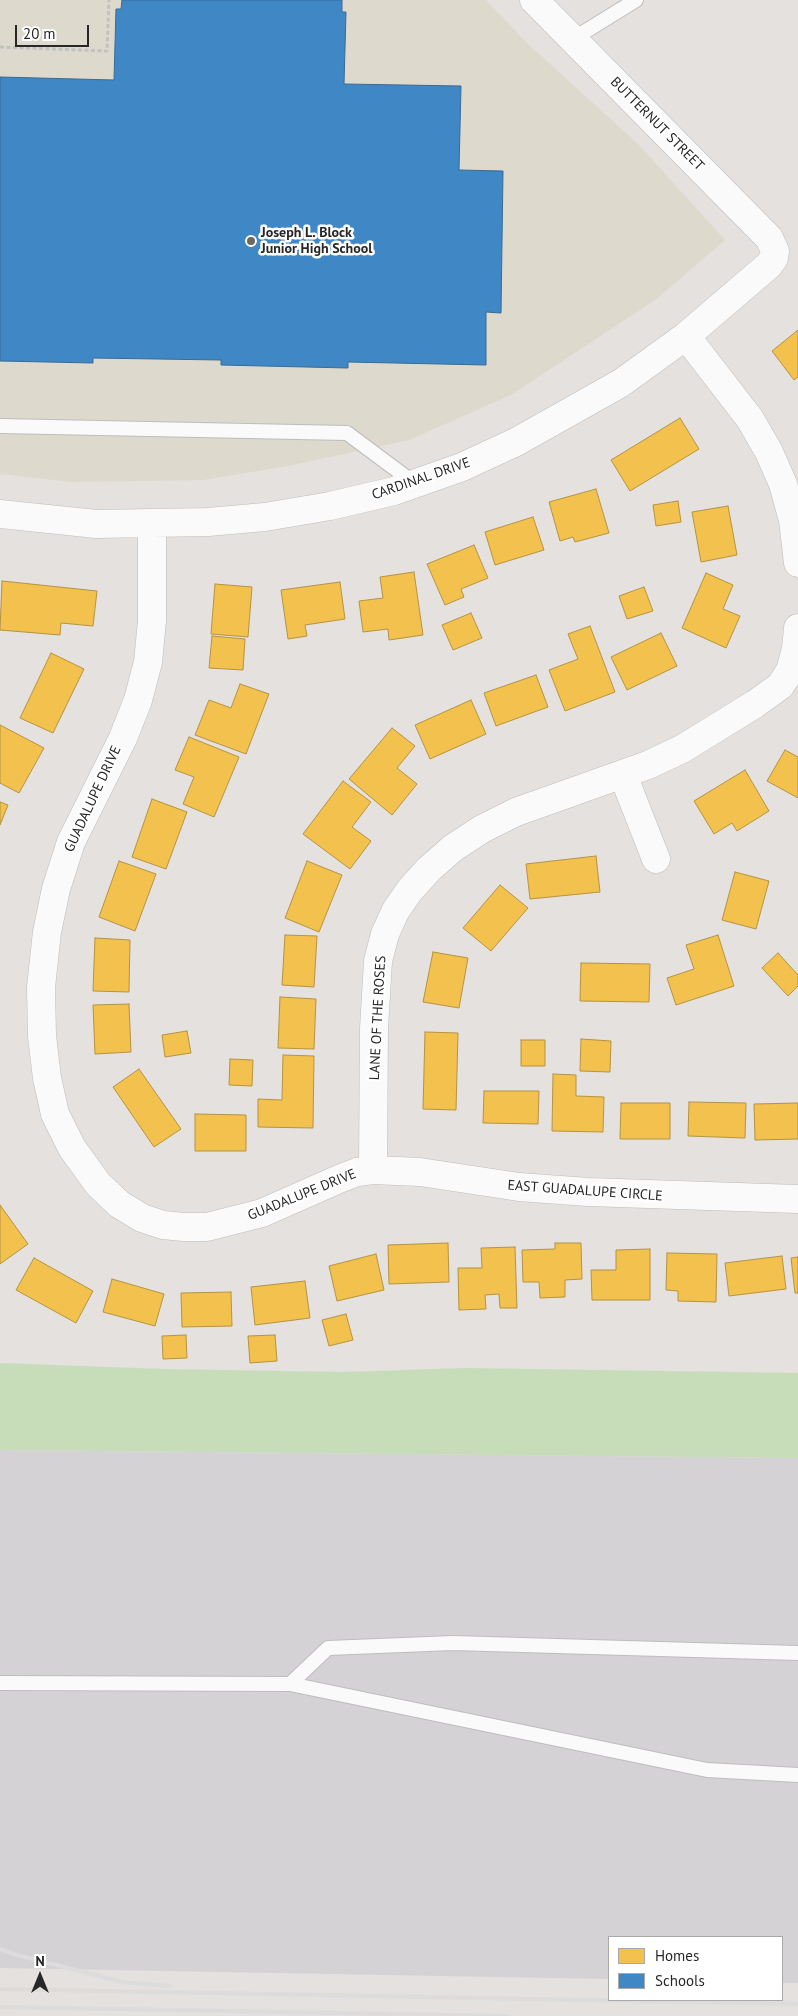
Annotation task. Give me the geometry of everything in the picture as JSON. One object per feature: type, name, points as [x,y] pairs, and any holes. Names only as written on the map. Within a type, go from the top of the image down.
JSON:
[{"type":"street","name":"BUTTERNUT STREET","points":[[534,0],[770,238],[775,251]]},
{"type":"street","name":"CARDINAL DRIVE","points":[[0,514],[96,524],[208,522],[265,517],[330,506],[394,491],[462,466],[525,438],[621,383],[686,336],[770,265],[775,251]]},
{"type":"street","points":[[686,336],[750,419],[769,452],[783,484],[793,520],[798,563]]},
{"type":"street","name":"GUADALUPE DRIVE","points":[[152,524],[152,620],[148,662],[138,700],[123,738],[71,842],[56,889],[47,932],[41,987],[42,1036],[47,1078],[55,1114],[72,1148],[98,1184],[119,1204],[142,1218],[163,1225],[184,1228],[207,1227],[239,1220],[262,1213],[357,1172],[373,1170]]},
{"type":"street","points":[[794,674],[798,628]]},
{"type":"street","name":"LANE OF THE ROSES","points":[[373,1170],[374,1029],[378,961],[396,910],[410,890],[429,869],[453,848],[482,829],[516,812],[623,775],[682,749],[755,704],[794,674]]},
{"type":"street","points":[[623,775],[656,859]]},
{"type":"street","name":"EAST GUADALUPE CIRCLE","points":[[373,1170],[392,1169],[519,1187],[569,1191],[640,1195],[798,1199]]},
{"type":"lane","points":[[573,39],[636,0]]},
{"type":"lane","points":[[0,426],[347,433],[414,483]]},
{"type":"lane","points":[[290,1684],[328,1648],[453,1643],[798,1653]]},
{"type":"lane","points":[[0,1683],[290,1684],[707,1770],[798,1775]]},
{"type":"path","points":[[0,47],[107,51],[109,0]]},
{"type":"shaded area","points":[[0,0],[486,0],[527,43],[638,144],[725,240],[655,300],[511,395],[409,440],[288,466],[203,480],[72,482],[0,474]]},
{"type":"shaded area","points":[[0,1450],[798,1458],[798,1983],[783,1983],[783,1936],[608,1936],[608,1979],[0,1968]]},
{"type":"green space","points":[[0,1363],[163,1369],[342,1372],[467,1368],[798,1373],[798,1458],[0,1450]]},
{"type":"building: Homes","points":[[798,330],[798,377],[794,380],[772,351]]},
{"type":"building: Homes","points":[[680,418],[699,449],[630,491],[611,460]]},
{"type":"building: Homes","points":[[596,489],[609,533],[575,542],[573,537],[560,541],[549,502]]},
{"type":"building: Homes","points":[[678,501],[681,522],[656,526],[653,505]]},
{"type":"building: Homes","points":[[728,506],[737,555],[701,562],[692,512]]},
{"type":"building: Homes","points":[[533,517],[544,550],[495,565],[485,532]]},
{"type":"building: Homes","points":[[474,545],[488,578],[461,589],[464,597],[445,605],[427,564]]},
{"type":"building: Homes","points":[[414,572],[423,635],[389,640],[388,629],[363,632],[359,601],[383,598],[380,577]]},
{"type":"building: Homes","points":[[706,573],[733,585],[723,609],[740,616],[726,648],[682,628]]},
{"type":"building: Homes","points":[[2,581],[97,591],[93,626],[61,623],[60,635],[0,630]]},
{"type":"building: Homes","points":[[340,582],[345,619],[305,625],[307,636],[288,639],[281,590]]},
{"type":"building: Homes","points":[[215,584],[252,587],[248,637],[211,634]]},
{"type":"building: Homes","points":[[644,587],[653,611],[627,619],[619,596]]},
{"type":"building: Homes","points":[[471,613],[482,638],[453,650],[442,625]]},
{"type":"building: Homes","points":[[590,626],[615,692],[565,711],[549,670],[578,659],[568,634]]},
{"type":"building: Homes","points":[[661,633],[677,666],[627,690],[611,657]]},
{"type":"building: Homes","points":[[212,636],[245,639],[243,670],[209,668]]},
{"type":"building: Homes","points":[[51,653],[84,669],[53,733],[20,718]]},
{"type":"building: Homes","points":[[536,675],[548,707],[496,726],[484,693]]},
{"type":"building: Homes","points":[[240,684],[269,694],[246,754],[195,735],[209,700],[231,708]]},
{"type":"building: Homes","points":[[471,700],[486,734],[430,759],[415,725]]},
{"type":"building: Homes","points":[[0,725],[44,748],[19,793],[0,783]]},
{"type":"building: Homes","points":[[392,728],[415,746],[397,768],[417,784],[392,815],[349,779]]},
{"type":"building: Homes","points":[[189,737],[239,757],[214,817],[183,804],[194,777],[175,770]]},
{"type":"building: Homes","points":[[785,750],[798,757],[798,798],[767,781]]},
{"type":"building: Homes","points":[[745,770],[769,811],[737,831],[732,823],[714,834],[694,801]]},
{"type":"building: Homes","points":[[343,781],[371,802],[352,827],[371,841],[350,869],[303,834]]},
{"type":"building: Homes","points":[[152,799],[187,812],[166,869],[132,857]]},
{"type":"building: Homes","points":[[0,802],[8,805],[0,825]]},
{"type":"building: Homes","points":[[596,856],[600,892],[530,899],[526,864]]},
{"type":"building: Homes","points":[[119,861],[156,874],[135,931],[99,917]]},
{"type":"building: Homes","points":[[307,861],[342,875],[319,932],[285,918]]},
{"type":"building: Homes","points":[[735,872],[769,881],[756,929],[722,920]]},
{"type":"building: Homes","points":[[500,885],[528,908],[491,951],[463,928]]},
{"type":"building: Homes","points":[[285,935],[317,936],[314,987],[282,985]]},
{"type":"building: Homes","points":[[718,935],[734,986],[676,1005],[667,978],[694,969],[686,945]]},
{"type":"building: Homes","points":[[95,938],[130,940],[129,992],[93,991]]},
{"type":"building: Homes","points":[[433,952],[468,958],[459,1008],[423,1002]]},
{"type":"building: Homes","points":[[778,953],[798,975],[798,986],[788,996],[762,968]]},
{"type":"building: Homes","points":[[581,963],[650,964],[649,1002],[580,1001]]},
{"type":"building: Homes","points":[[280,997],[316,999],[314,1049],[278,1048]]},
{"type":"building: Homes","points":[[129,1004],[131,1052],[95,1054],[93,1005]]},
{"type":"building: Homes","points":[[187,1031],[191,1053],[165,1057],[162,1035]]},
{"type":"building: Homes","points":[[425,1032],[458,1033],[456,1110],[423,1109]]},
{"type":"building: Homes","points":[[581,1039],[611,1041],[610,1072],[580,1071]]},
{"type":"building: Homes","points":[[521,1040],[545,1040],[545,1066],[521,1066]]},
{"type":"building: Homes","points":[[283,1055],[314,1056],[313,1128],[258,1127],[258,1099],[282,1100]]},
{"type":"building: Homes","points":[[230,1059],[253,1060],[252,1086],[229,1085]]},
{"type":"building: Homes","points":[[139,1069],[181,1129],[154,1147],[113,1087]]},
{"type":"building: Homes","points":[[553,1074],[576,1075],[576,1096],[604,1097],[603,1132],[552,1131]]},
{"type":"building: Homes","points":[[484,1091],[539,1091],[538,1124],[483,1123]]},
{"type":"building: Homes","points":[[689,1102],[746,1103],[745,1138],[688,1136]]},
{"type":"building: Homes","points":[[621,1103],[670,1103],[670,1139],[620,1139]]},
{"type":"building: Homes","points":[[798,1103],[798,1139],[755,1140],[754,1104]]},
{"type":"building: Homes","points":[[195,1114],[246,1115],[246,1151],[195,1151]]},
{"type":"building: Homes","points":[[0,1205],[28,1244],[0,1264]]},
{"type":"building: Homes","points":[[448,1243],[449,1282],[389,1284],[388,1245]]},
{"type":"building: Homes","points":[[555,1243],[581,1243],[582,1279],[565,1280],[565,1297],[540,1298],[539,1282],[523,1282],[522,1250],[555,1249]]},
{"type":"building: Homes","points":[[515,1247],[517,1308],[500,1308],[499,1294],[485,1295],[486,1309],[459,1310],[458,1268],[482,1268],[481,1248]]},
{"type":"building: Homes","points":[[650,1249],[650,1300],[592,1300],[591,1270],[616,1270],[616,1250]]},
{"type":"building: Homes","points":[[667,1253],[717,1254],[716,1302],[678,1301],[678,1291],[666,1290]]},
{"type":"building: Homes","points":[[376,1254],[384,1290],[337,1301],[329,1266]]},
{"type":"building: Homes","points":[[782,1256],[786,1289],[729,1296],[725,1263]]},
{"type":"building: Homes","points":[[798,1257],[798,1293],[795,1293],[791,1258]]},
{"type":"building: Homes","points":[[34,1258],[93,1291],[76,1323],[16,1290]]},
{"type":"building: Homes","points":[[112,1279],[164,1294],[155,1326],[103,1312]]},
{"type":"building: Homes","points":[[305,1281],[310,1318],[255,1325],[251,1287]]},
{"type":"building: Homes","points":[[231,1292],[232,1326],[182,1327],[181,1293]]},
{"type":"building: Homes","points":[[346,1314],[353,1340],[329,1346],[322,1320]]},
{"type":"building: Homes","points":[[186,1335],[187,1358],[163,1359],[162,1336]]},
{"type":"building: Homes","points":[[275,1335],[277,1361],[250,1363],[248,1336]]},
{"type":"building: Schools","name":"Joseph L. Block Junior High School","points":[[122,0],[342,0],[342,12],[346,12],[344,84],[461,86],[459,170],[503,171],[501,313],[486,312],[486,365],[348,362],[348,368],[221,365],[221,360],[93,358],[93,363],[0,361],[0,77],[114,80],[116,9],[121,9]]},
{"type":"railway","points":[[0,1949],[123,1982],[170,1986]]},
{"type":"railway","points":[[0,1989],[608,2000]]},
{"type":"railway","points":[[638,2001],[798,2004]]},
{"type":"railway","points":[[0,2007],[507,2016]]},
{"type":"place","name":"Joseph L. Block Junior High School","points":[[251,241]]}]
